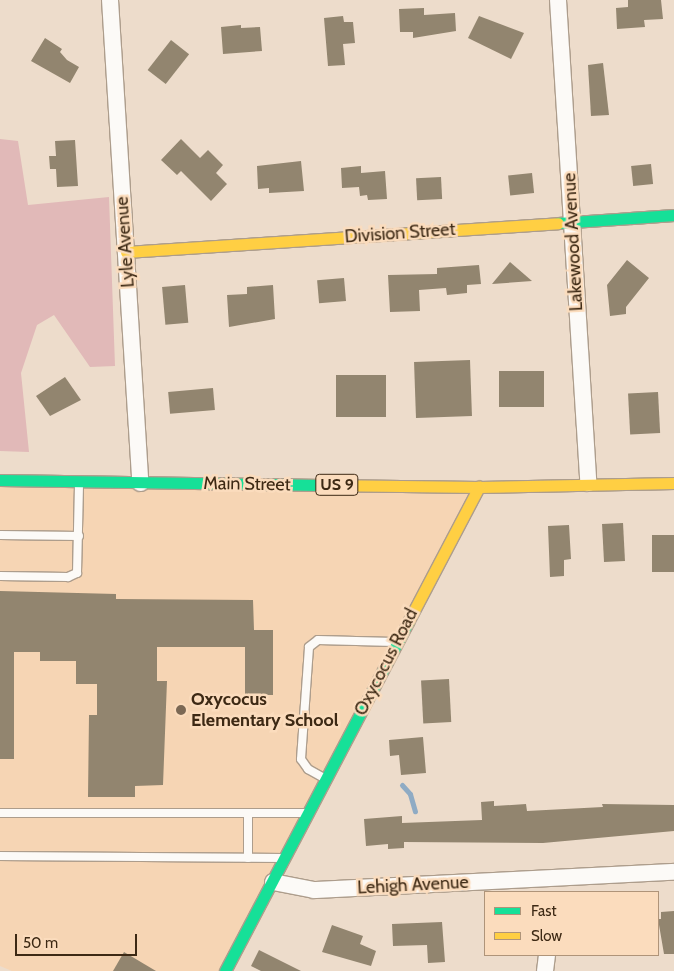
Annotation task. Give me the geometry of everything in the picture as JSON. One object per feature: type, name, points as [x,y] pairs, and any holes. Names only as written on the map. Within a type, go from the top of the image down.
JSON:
[{"type":"main road","name":"Division Street","points":[[126,252],[674,214]]},
{"type":"main road","name":"Main Street","points":[[0,480],[479,487],[588,483],[674,483]]},
{"type":"main road","name":"Oxycocus Road","points":[[225,971],[286,858],[396,642],[479,487]]},
{"type":"street","name":"Lyle Avenue","points":[[110,0],[140,483]]},
{"type":"street","name":"Lakewood Avenue","points":[[558,0],[588,483]]},
{"type":"street","name":"Lehigh Avenue","points":[[273,882],[314,890],[550,885],[674,872]]},
{"type":"street","points":[[545,971],[547,956]]},
{"type":"lane","points":[[0,576],[68,577],[77,573],[79,482]]},
{"type":"lane","points":[[0,535],[79,536]]},
{"type":"lane","points":[[326,778],[308,770],[301,759],[309,647],[318,640],[396,642]]},
{"type":"lane","points":[[0,813],[308,813]]},
{"type":"lane","points":[[248,813],[248,858]]},
{"type":"lane","points":[[0,856],[286,858]]},
{"type":"shaded area","points":[[0,139],[18,141],[28,205],[109,197],[115,366],[90,367],[54,315],[37,325],[21,373],[29,452],[0,451]]},
{"type":"shaded area","name":"Oxycocus Elementary School","points":[[0,480],[479,487],[225,971],[12,971],[0,966]]},
{"type":"building","points":[[628,0],[661,0],[663,19],[644,20],[645,27],[617,29],[616,8],[628,7]]},
{"type":"building","points":[[424,8],[424,15],[455,13],[456,31],[413,38],[413,32],[400,32],[399,9]]},
{"type":"building","points":[[343,16],[344,22],[353,22],[355,43],[343,44],[345,65],[328,66],[324,18]]},
{"type":"building","points":[[479,16],[524,33],[511,59],[468,38]]},
{"type":"building","points":[[241,25],[241,28],[260,27],[262,51],[223,54],[221,27]]},
{"type":"building","points":[[45,38],[62,49],[60,52],[67,60],[79,67],[70,83],[31,61]]},
{"type":"building","points":[[171,40],[189,54],[166,84],[148,70]]},
{"type":"building","points":[[603,63],[609,115],[591,116],[588,65]]},
{"type":"building","points":[[181,139],[200,158],[208,150],[223,165],[216,173],[227,184],[211,201],[181,171],[177,175],[161,160]]},
{"type":"building","points":[[75,140],[78,186],[57,187],[56,169],[50,169],[49,156],[56,156],[55,141]]},
{"type":"building","points":[[301,161],[304,191],[269,193],[269,188],[258,189],[257,166]]},
{"type":"building","points":[[651,164],[653,184],[633,186],[631,166]]},
{"type":"building","points":[[361,166],[361,173],[385,171],[387,199],[368,200],[367,195],[360,196],[359,187],[342,188],[341,168]]},
{"type":"building","points":[[532,173],[534,193],[510,195],[508,176]]},
{"type":"building","points":[[441,177],[442,199],[417,200],[416,178]]},
{"type":"building","points":[[627,260],[649,278],[626,307],[626,314],[610,316],[607,285]]},
{"type":"building","points":[[510,262],[532,281],[492,284]]},
{"type":"building","points":[[479,265],[481,284],[467,285],[467,293],[447,295],[446,288],[419,290],[420,311],[390,312],[388,275],[437,274],[437,268]]},
{"type":"building","points":[[344,278],[346,301],[319,303],[317,280]]},
{"type":"building","points":[[185,285],[188,323],[165,325],[162,287]]},
{"type":"building","points":[[273,285],[275,319],[229,327],[227,295],[247,294],[247,287]]},
{"type":"building","points":[[470,360],[472,416],[416,418],[414,362]]},
{"type":"building","points":[[499,371],[544,371],[544,407],[499,407]]},
{"type":"building","points":[[336,375],[386,375],[386,417],[336,417]]},
{"type":"building","points":[[65,377],[81,400],[50,416],[36,396]]},
{"type":"building","points":[[213,388],[215,410],[170,414],[168,392]]},
{"type":"building","points":[[658,392],[660,433],[630,435],[628,394]]},
{"type":"building","points":[[623,523],[625,561],[604,562],[602,524]]},
{"type":"building","points":[[569,525],[571,559],[564,560],[564,576],[550,577],[548,526]]},
{"type":"building","points":[[652,535],[674,535],[674,572],[652,572]]},
{"type":"building","points":[[0,591],[116,594],[116,599],[253,600],[254,630],[273,630],[273,695],[245,695],[245,647],[157,647],[157,681],[167,681],[163,785],[135,786],[135,797],[88,797],[89,715],[97,715],[97,684],[76,684],[76,661],[40,661],[40,652],[14,652],[14,759],[0,759]]},
{"type":"building","points":[[449,679],[451,722],[423,723],[421,680]]},
{"type":"building","points":[[423,737],[426,773],[401,775],[399,755],[390,756],[389,740]]},
{"type":"building","points":[[494,801],[494,806],[526,804],[527,811],[603,807],[602,804],[674,805],[674,831],[543,843],[404,842],[404,848],[388,849],[388,844],[366,846],[364,819],[402,816],[402,823],[482,820],[481,802]]},
{"type":"building","points":[[674,911],[674,954],[664,954],[659,925],[661,912]]},
{"type":"building","points":[[442,922],[445,962],[428,963],[427,945],[393,946],[392,924]]},
{"type":"building","points":[[332,925],[363,936],[360,944],[376,951],[371,966],[322,952]]},
{"type":"building","points":[[259,950],[301,971],[261,971],[251,966]]},
{"type":"building","points":[[124,952],[156,971],[113,971]]},
{"type":"waterway","points":[[402,785],[410,794],[415,811]]},
{"type":"traffic: fast","points":[[558,223],[674,215]]},
{"type":"traffic: fast","points":[[0,480],[323,485]]},
{"type":"traffic: fast","points":[[225,971],[408,622]]},
{"type":"traffic: slow","points":[[126,252],[558,223]]},
{"type":"traffic: slow","points":[[323,485],[479,487],[674,483]]},
{"type":"traffic: slow","points":[[408,622],[479,487]]},
{"type":"place","name":"Oxycocus Elementary School","points":[[181,710]]}]
